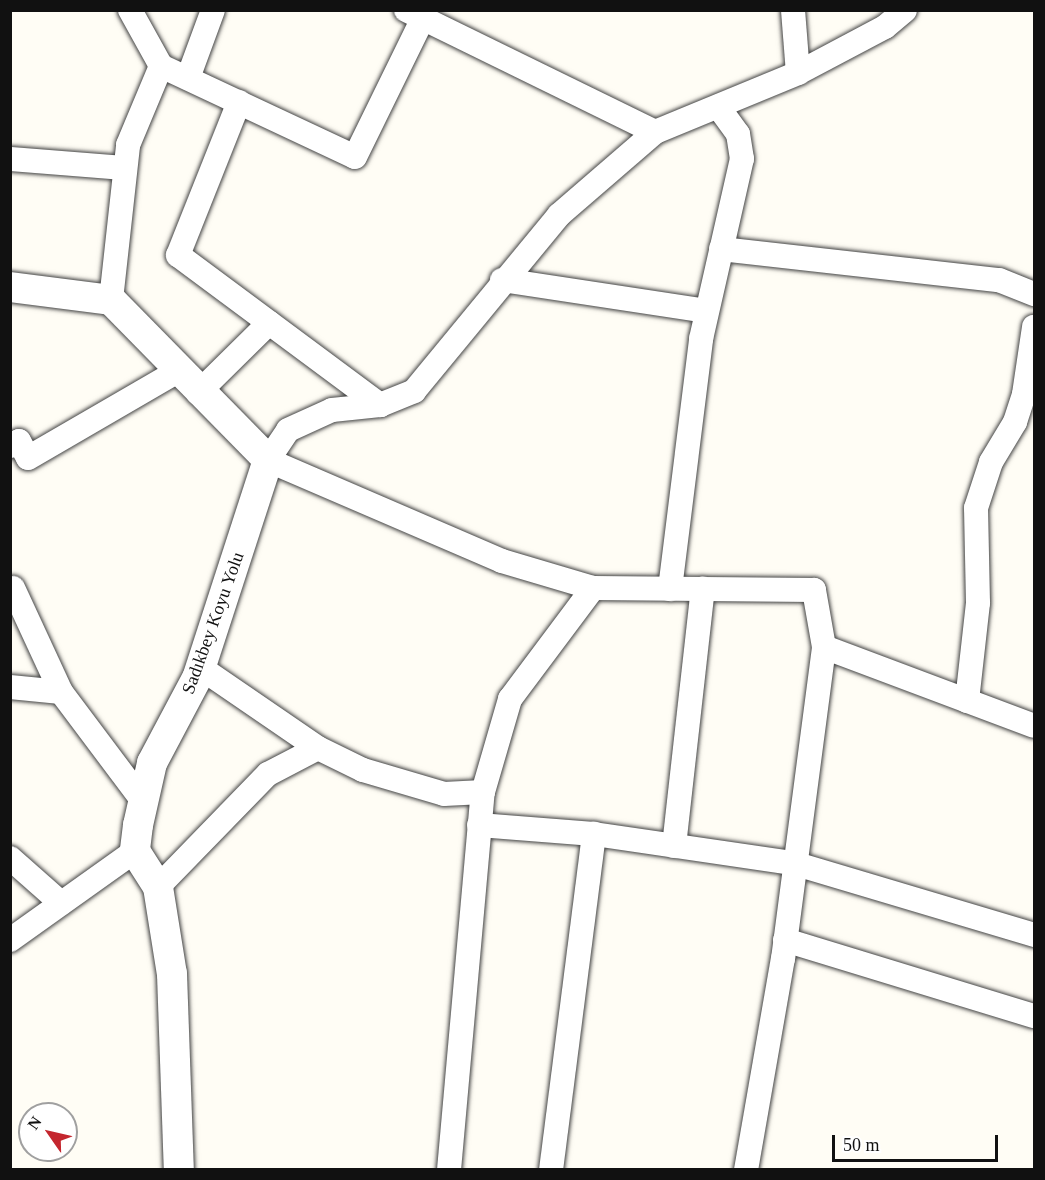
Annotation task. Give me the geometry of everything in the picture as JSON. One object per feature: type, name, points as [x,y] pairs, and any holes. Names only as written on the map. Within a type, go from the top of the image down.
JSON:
[{"type":"street","points":[[130,10],[161,66],[355,157],[414,13],[655,132]]},
{"type":"street","points":[[189,78],[213,10]]},
{"type":"street","points":[[793,10],[798,73]]},
{"type":"street","points":[[268,460],[288,430],[332,410],[380,405],[414,391],[502,280],[559,215],[655,132],[798,73],[885,27],[905,10]]},
{"type":"street","points":[[111,300],[128,145],[161,66]]},
{"type":"street","points":[[239,102],[178,255],[380,405]]},
{"type":"street","points":[[670,589],[706,311],[742,159],[738,134],[718,106]]},
{"type":"street","points":[[10,159],[125,168]]},
{"type":"street","points":[[721,249],[999,280],[1035,294]]},
{"type":"street","points":[[502,280],[706,311]]},
{"type":"street","points":[[10,287],[111,300],[198,393],[268,460],[501,561],[593,588],[814,590],[824,647],[793,863],[785,940],[746,1170]]},
{"type":"street","points":[[198,393],[269,323]]},
{"type":"street","points":[[967,701],[978,603],[976,508],[991,462],[1025,423],[1035,327]]},
{"type":"street","points":[[10,446],[19,441],[28,458],[178,371]]},
{"type":"street","name":"Sadıkbey Koyu Yolu","points":[[135,851],[142,800],[152,763],[201,668],[268,460]]},
{"type":"street","points":[[13,588],[61,692],[142,800]]},
{"type":"street","points":[[449,1170],[483,792],[510,699],[593,588]]},
{"type":"street","points":[[674,846],[703,589]]},
{"type":"street","points":[[824,647],[1035,726]]},
{"type":"street","points":[[201,668],[318,748],[363,770],[444,794],[483,792]]},
{"type":"street","points":[[10,687],[61,692]]},
{"type":"street","points":[[158,887],[268,774],[318,748]]},
{"type":"street","points":[[479,825],[594,834],[793,863],[1035,935]]},
{"type":"street","points":[[551,1170],[594,834]]},
{"type":"street","points":[[10,940],[135,851],[158,887],[172,974],[179,1170]]},
{"type":"street","points":[[10,858],[62,903]]},
{"type":"street","points":[[785,940],[1035,1016]]}]
